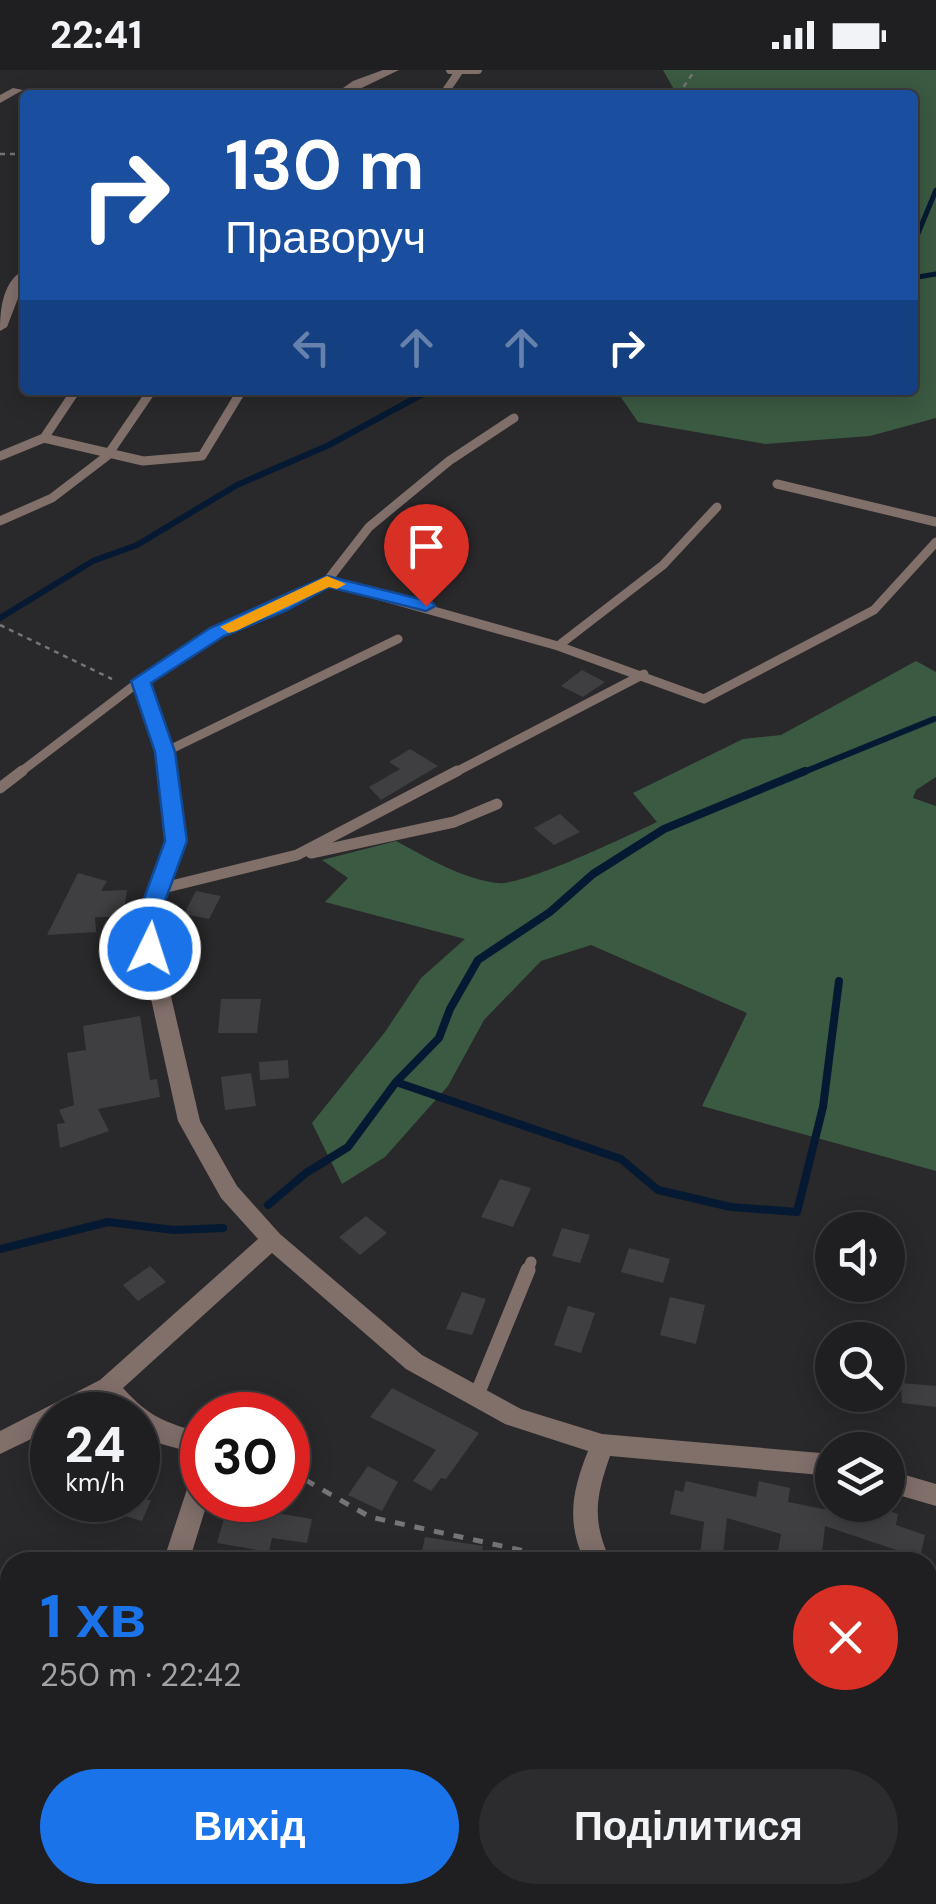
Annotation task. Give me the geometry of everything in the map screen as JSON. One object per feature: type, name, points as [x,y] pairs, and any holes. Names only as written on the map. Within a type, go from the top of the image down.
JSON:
[{"type":"street","points":[[346,90],[393,70]]},
{"type":"street","points":[[0,100],[17,90]]},
{"type":"street","points":[[0,327],[20,278]]},
{"type":"street","points":[[135,685],[165,752],[176,841],[147,920],[150,949],[189,1121],[228,1192],[272,1240],[414,1362],[514,1417],[602,1445],[815,1464]]},
{"type":"street","points":[[99,1392],[272,1240]]},
{"type":"street","points":[[108,1387],[112,1392]]},
{"type":"street","points":[[0,1444],[30,1429]]},
{"type":"street","points":[[593,1552],[585,1538],[582,1506],[602,1445]]},
{"type":"street","points":[[905,1486],[936,1495]]},
{"type":"street","points":[[179,1552],[189,1522]]},
{"type":"lane","points":[[454,71],[478,70]]},
{"type":"lane","points":[[0,456],[44,438],[73,395]]},
{"type":"lane","points":[[0,521],[52,498],[107,456],[149,395]]},
{"type":"lane","points":[[44,438],[107,456],[182,462],[202,456],[239,395]]},
{"type":"lane","points":[[0,788],[135,685],[217,632],[327,581],[369,527],[449,460],[514,418]]},
{"type":"lane","points":[[777,484],[936,522]]},
{"type":"lane","points":[[558,646],[630,596],[678,554],[717,507]]},
{"type":"lane","points":[[327,581],[558,646],[644,674],[704,699],[874,610],[936,542]]},
{"type":"lane","points":[[165,752],[398,639]]},
{"type":"lane","points":[[297,856],[644,674]]},
{"type":"lane","points":[[158,889],[454,822],[497,804]]},
{"type":"lane","points":[[476,1398],[531,1262]]},
{"type":"path","points":[[0,625],[135,685]]},
{"type":"path","points":[[310,1483],[370,1517],[526,1552]]},
{"type":"green space","points":[[663,70],[936,70],[936,418],[870,436],[765,444],[638,422],[619,395],[918,395],[918,90],[674,90]]},
{"type":"green space","points":[[916,661],[936,672],[936,777],[916,790],[913,798],[936,806],[936,1171],[702,1106],[747,1013],[591,945],[541,961],[484,1020],[448,1086],[385,1157],[342,1184],[312,1123],[385,1032],[421,978],[465,939],[325,902],[348,878],[322,860],[396,841],[470,877],[497,883],[529,877],[657,822],[633,793],[743,739],[781,735]]},
{"type":"building","points":[[582,670],[605,682],[583,697],[561,686]]},
{"type":"building","points":[[410,749],[438,766],[381,800],[369,787],[400,769],[389,762]]},
{"type":"building","points":[[560,814],[580,832],[554,845],[534,828]]},
{"type":"building","points":[[78,873],[107,881],[101,891],[127,890],[123,917],[95,917],[96,932],[47,935]]},
{"type":"building","points":[[196,891],[221,896],[209,919],[184,914]]},
{"type":"building","points":[[221,999],[261,999],[257,1033],[218,1033]]},
{"type":"building","points":[[140,1016],[150,1080],[157,1079],[160,1097],[98,1109],[109,1131],[60,1148],[57,1124],[65,1123],[59,1110],[74,1105],[67,1053],[86,1050],[83,1026]]},
{"type":"building","points":[[288,1060],[289,1078],[260,1080],[259,1062]]},
{"type":"building","points":[[251,1073],[256,1106],[225,1110],[221,1077]]},
{"type":"building","points":[[500,1179],[531,1188],[513,1227],[481,1217]]},
{"type":"building","points":[[366,1216],[387,1233],[360,1255],[339,1237]]},
{"type":"building","points":[[562,1228],[590,1235],[580,1263],[552,1256]]},
{"type":"building","points":[[629,1248],[670,1259],[663,1283],[621,1272]]},
{"type":"building","points":[[150,1266],[166,1282],[138,1301],[123,1285]]},
{"type":"building","points":[[462,1292],[486,1299],[472,1335],[446,1329]]},
{"type":"building","points":[[670,1297],[705,1305],[696,1344],[660,1335]]},
{"type":"building","points":[[568,1306],[595,1313],[581,1353],[554,1345]]},
{"type":"building","points":[[905,1383],[936,1386],[936,1407],[905,1403]]},
{"type":"building","points":[[392,1388],[479,1433],[446,1479],[441,1478],[431,1491],[413,1481],[436,1450],[370,1417]]},
{"type":"building","points":[[368,1466],[398,1482],[382,1511],[348,1495]]},
{"type":"building","points":[[686,1481],[756,1497],[759,1481],[790,1488],[788,1502],[815,1507],[815,1522],[897,1522],[925,1535],[921,1552],[902,1552],[825,1526],[822,1552],[778,1552],[781,1534],[727,1518],[723,1552],[700,1552],[704,1522],[670,1514],[675,1490],[683,1492]]},
{"type":"building","points":[[312,1519],[307,1543],[272,1538],[269,1552],[217,1543],[223,1522]]},
{"type":"building","points":[[425,1537],[483,1546],[482,1552],[422,1552]]},
{"type":"waterway","points":[[918,234],[936,190]]},
{"type":"waterway","points":[[918,277],[936,274]]},
{"type":"waterway","points":[[0,618],[93,561],[137,545],[237,485],[329,445],[421,395]]},
{"type":"waterway","points":[[799,774],[934,719]]},
{"type":"waterway","points":[[396,1082],[439,1038],[450,1009],[478,960],[550,912],[593,874],[664,829],[805,771]]},
{"type":"waterway","points":[[396,1082],[621,1159],[658,1190],[731,1207],[797,1212],[823,1107],[839,981]]},
{"type":"waterway","points":[[268,1205],[306,1173],[348,1147],[396,1082]]},
{"type":"waterway","points":[[0,1249],[108,1222],[174,1230],[223,1228]]},
{"type":"slow traffic","points":[[229,627],[327,581],[337,584]]},
{"type":"route","points":[[150,949],[147,920],[176,841],[165,752],[140,681],[217,632],[327,581],[426,606]]}]
